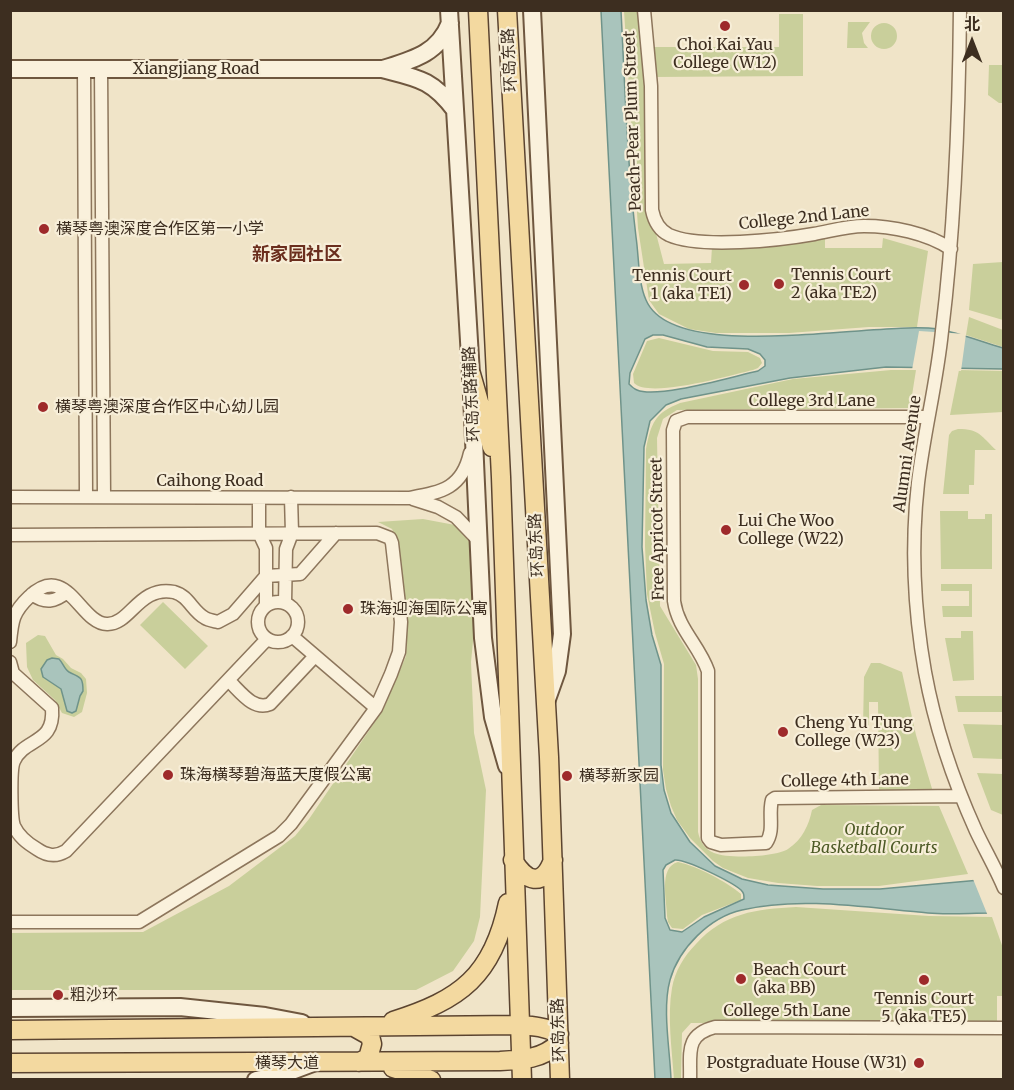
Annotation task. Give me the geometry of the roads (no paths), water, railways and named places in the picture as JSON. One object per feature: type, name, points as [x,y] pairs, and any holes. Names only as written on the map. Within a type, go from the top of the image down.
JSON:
[{"type":"main road","name":"环岛东路","points":[[478,10],[501,477],[522,1080]]},
{"type":"main road","name":"环岛东路","points":[[507,10],[546,703],[560,1080]]},
{"type":"main road","points":[[532,10],[562,634],[557,671],[546,703]]},
{"type":"main road","points":[[382,69],[415,59],[431,51],[442,38],[450,16]]},
{"type":"main road","name":"环岛东路辅路","points":[[450,16],[480,542],[483,638],[493,717],[510,776]]},
{"type":"main road","name":"Xiangjiang Road","points":[[10,69],[382,69]]},
{"type":"main road","points":[[382,69],[431,84],[444,95],[455,110]]},
{"type":"main road","points":[[471,374],[501,477]]},
{"type":"main road","points":[[375,1027],[444,1002],[473,979],[485,965],[503,927],[514,868],[525,876],[539,879],[545,877],[549,872],[553,860]]},
{"type":"main road","points":[[10,1008],[190,1008],[265,1016],[326,1027]]},
{"type":"main road","points":[[10,1030],[519,1025],[550,1029],[559,1038]]},
{"type":"main road","points":[[354,1027],[370,1036],[372,1044],[368,1058],[359,1062]]},
{"type":"main road","name":"横琴大道","points":[[10,1063],[521,1060],[552,1050],[559,1038]]},
{"type":"main road","points":[[359,1062],[402,1070],[431,1080]]},
{"type":"main road","points":[[256,1080],[281,1075],[314,1063]]},
{"type":"street","name":"Peach-Pear Plum Street","points":[[644,10],[651,86],[652,210],[654,219],[660,228]]},
{"type":"street","name":"Alumni Avenue","points":[[960,10],[958,129],[951,249],[942,332],[918,484],[915,529],[918,623],[934,715],[949,764],[961,796],[1002,884]]},
{"type":"street","points":[[84,69],[86,496]]},
{"type":"street","points":[[101,69],[104,496]]},
{"type":"street","name":"College 2nd Lane","points":[[660,228],[670,235],[692,241],[732,241],[776,240],[864,226],[898,230],[934,239],[951,249]]},
{"type":"street","name":"College 3rd Lane","points":[[696,417],[928,417]]},
{"type":"street","name":"Free Apricot Street","points":[[696,417],[676,421],[673,430],[673,589],[679,622],[700,652],[708,671],[708,829]]},
{"type":"street","points":[[409,498],[440,492],[455,483],[467,467],[474,437]]},
{"type":"street","name":"Caihong Road","points":[[10,497],[409,498]]},
{"type":"street","points":[[285,603],[286,549],[292,533],[291,497]]},
{"type":"street","points":[[259,498],[259,533],[266,548],[266,605]]},
{"type":"street","points":[[409,498],[438,507],[456,517],[480,542]]},
{"type":"street","points":[[10,642],[14,614],[32,594],[42,587],[57,586],[67,592],[97,622],[108,625],[117,621],[145,597],[159,592],[173,592],[185,597],[204,618],[218,622],[233,614],[266,576],[300,574],[336,533]]},
{"type":"street","points":[[10,535],[377,533],[390,538],[394,549],[401,622],[399,652],[376,708],[291,824],[279,836],[139,922],[10,922]]},
{"type":"street","points":[[272,602],[285,603],[291,606],[298,618],[296,631],[292,636],[280,642],[267,639],[262,635],[257,622],[258,616],[266,605],[272,602]]},
{"type":"street","points":[[292,636],[376,708]]},
{"type":"street","points":[[10,662],[13,673],[52,708],[53,718],[51,726],[44,735],[20,753],[13,762],[14,825],[25,842],[44,854],[58,856],[66,851],[267,639]]},
{"type":"street","points":[[228,680],[255,705],[264,707],[270,704],[315,656]]},
{"type":"street","name":"College 4th Lane","points":[[708,829],[708,838],[715,844],[766,843],[769,839],[770,805],[776,798],[961,796]]},
{"type":"street","name":"College 5th Lane","points":[[690,1080],[691,1044],[700,1033],[715,1027],[1004,1028]]},
{"type":"water","points":[[601,11],[621,11],[628,152],[640,277],[646,300],[664,320],[695,331],[735,336],[780,336],[909,328],[938,329],[1003,348],[1003,369],[886,367],[790,378],[681,399],[666,405],[650,421],[644,447],[642,547],[646,600],[652,635],[661,665],[661,765],[664,790],[671,813],[690,842],[715,866],[742,879],[768,885],[823,889],[880,889],[980,880],[991,913],[936,914],[811,903],[764,906],[742,910],[719,919],[697,936],[674,968],[667,1004],[671,1079],[655,1079]],"holes":[[[653,335],[663,335],[707,347],[748,349],[760,354],[765,360],[765,366],[758,371],[678,389],[661,392],[637,390],[629,384],[630,373],[645,339]],[[675,860],[698,867],[736,886],[744,894],[744,899],[704,917],[682,932],[670,930],[665,918],[663,870],[666,865]]]},
{"type":"water","points":[[59,659],[67,671],[81,680],[83,691],[76,711],[72,713],[67,711],[61,689],[43,677],[41,669],[47,660]]},
{"type":"place","name":"Choi Kai Yau College (W12)","points":[[725,26]]},
{"type":"place","name":"横琴粤澳深度合作区第一小学","points":[[44,229]]},
{"type":"place","name":"Tennis Court 2 (aka TE2)","points":[[779,284]]},
{"type":"place","name":"Tennis Court 1 (aka TE1)","points":[[744,285]]},
{"type":"place","name":"横琴粤澳深度合作区中心幼儿园","points":[[43,407]]},
{"type":"place","name":"Lui Che Woo College (W22)","points":[[726,530]]},
{"type":"place","name":"珠海迎海国际公寓","points":[[348,609]]},
{"type":"place","name":"Cheng Yu Tung College (W23)","points":[[783,732]]},
{"type":"place","name":"珠海横琴碧海蓝天度假公寓","points":[[168,775]]},
{"type":"place","name":"横琴新家园","points":[[567,776]]},
{"type":"place","name":"Beach Court (aka BB)","points":[[741,979]]},
{"type":"place","name":"Tennis Court 5 (aka TE5)","points":[[924,980]]},
{"type":"place","name":"粗沙环","points":[[58,995]]},
{"type":"place","name":"Postgraduate House (W31)","points":[[919,1063]]},
{"type":"district","name":"新家园社区","points":[[297,255]]},
{"type":"park label","name":"Outdoor Basketball Courts","points":[[874,839]]}]
